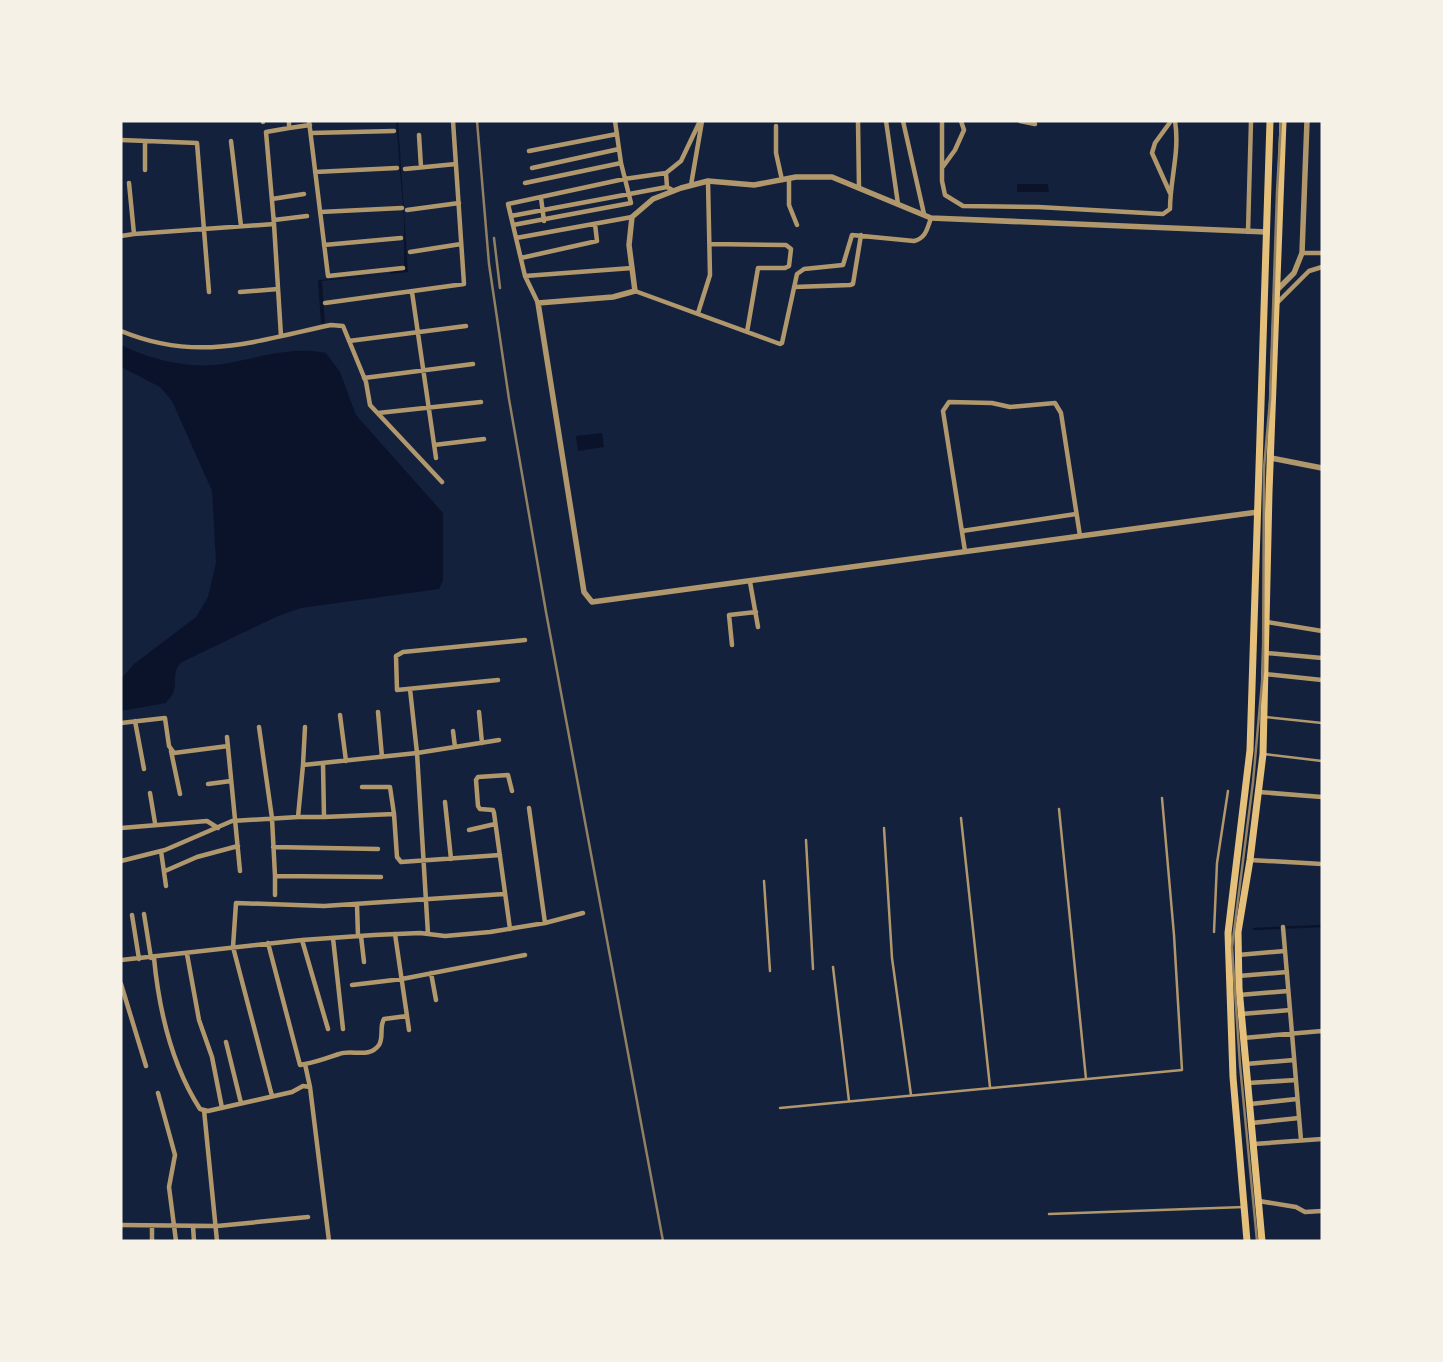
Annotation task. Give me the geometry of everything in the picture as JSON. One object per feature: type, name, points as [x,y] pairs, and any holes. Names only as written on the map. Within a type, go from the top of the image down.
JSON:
[{"type":"main road","points":[[1247,1241],[1246,1207],[1233,1077],[1228,932],[1250,750],[1270,121]]},
{"type":"main road","points":[[1262,1241],[1239,995],[1238,932],[1250,860],[1263,754],[1283,121]]},
{"type":"main road","points":[[1235,868],[1248,870]]},
{"type":"street","points":[[289,121],[289,128]]},
{"type":"street","points":[[325,303],[464,284],[453,121]]},
{"type":"street","points":[[513,225],[544,221],[629,204],[629,193],[624,179],[615,121]]},
{"type":"street","points":[[701,121],[681,161],[666,173],[624,179],[508,204],[525,276],[538,303],[584,592],[592,602],[1258,512]]},
{"type":"street","points":[[691,185],[701,121]]},
{"type":"street","points":[[858,121],[858,188]]},
{"type":"street","points":[[886,121],[898,204]]},
{"type":"street","points":[[903,121],[924,214]]},
{"type":"street","points":[[942,121],[941,170],[945,195],[963,206],[1038,207],[1163,214],[1170,209],[1170,193],[1175,174],[1176,121]]},
{"type":"street","points":[[941,170],[955,150],[964,130],[961,121]]},
{"type":"street","points":[[1020,121],[1035,124]]},
{"type":"street","points":[[1170,193],[1152,154],[1155,143],[1171,121]]},
{"type":"street","points":[[1248,232],[1251,121]]},
{"type":"street","points":[[1278,289],[1294,273],[1302,253],[1307,121]]},
{"type":"street","points":[[281,336],[266,132],[310,123],[328,276],[403,268]]},
{"type":"street","points":[[776,126],[776,153],[786,179],[789,205],[797,225]]},
{"type":"street","points":[[311,133],[394,131]]},
{"type":"street","points":[[419,134],[421,167]]},
{"type":"street","points":[[529,151],[617,134]]},
{"type":"street","points":[[121,140],[197,143],[209,292]]},
{"type":"street","points":[[144,170],[146,141]]},
{"type":"street","points":[[231,141],[240,226]]},
{"type":"street","points":[[532,168],[619,149]]},
{"type":"street","points":[[525,183],[621,163]]},
{"type":"street","points":[[405,169],[456,164]]},
{"type":"street","points":[[315,172],[397,168]]},
{"type":"street","points":[[666,173],[667,187]]},
{"type":"street","points":[[516,238],[632,217],[652,199],[674,190],[708,181],[754,185],[786,179],[832,177],[932,218],[1267,232]]},
{"type":"street","points":[[698,313],[710,275],[711,244],[708,181]]},
{"type":"street","points":[[129,183],[134,234]]},
{"type":"street","points":[[511,216],[629,193],[667,187],[674,190]]},
{"type":"street","points":[[272,199],[304,194]]},
{"type":"street","points":[[541,198],[544,221]]},
{"type":"street","points":[[320,212],[404,209],[459,203]]},
{"type":"street","points":[[121,236],[240,226],[307,216]]},
{"type":"street","points":[[632,217],[629,246],[635,291]]},
{"type":"street","points":[[538,303],[584,300],[635,291],[777,344],[782,343],[797,274],[804,269],[843,265],[849,238],[852,235],[914,241],[921,239],[924,237],[932,218]]},
{"type":"street","points":[[521,258],[596,241],[595,224]]},
{"type":"street","points":[[794,287],[853,284],[861,235]]},
{"type":"street","points":[[324,244],[401,238]]},
{"type":"street","points":[[410,252],[461,244]]},
{"type":"street","points":[[711,244],[786,245],[791,249],[789,266],[785,268],[758,268],[747,332]]},
{"type":"street","points":[[1302,253],[1322,253]]},
{"type":"street","points":[[1277,303],[1309,271],[1322,267]]},
{"type":"street","points":[[525,276],[632,268]]},
{"type":"street","points":[[240,292],[278,289]]},
{"type":"street","points":[[412,292],[436,458]]},
{"type":"street","points":[[121,331],[136,337],[186,349],[225,348],[331,325],[343,326],[364,378],[370,405],[442,482]]},
{"type":"street","points":[[349,341],[466,326]]},
{"type":"street","points":[[364,378],[473,364]]},
{"type":"street","points":[[378,414],[481,402]]},
{"type":"street","points":[[965,551],[943,411],[949,402],[992,402],[1010,407],[1055,403],[1061,413],[1080,536]]},
{"type":"street","points":[[434,445],[484,439]]},
{"type":"street","points":[[1271,458],[1322,468]]},
{"type":"street","points":[[962,531],[1076,514]]},
{"type":"street","points":[[750,582],[758,627]]},
{"type":"street","points":[[732,645],[729,615],[756,612]]},
{"type":"street","points":[[1267,622],[1322,631]]},
{"type":"street","points":[[498,680],[397,690],[396,656],[402,652],[525,640]]},
{"type":"street","points":[[1266,653],[1322,658]]},
{"type":"street","points":[[1265,674],[1322,680]]},
{"type":"street","points":[[410,689],[417,753],[424,898],[428,934]]},
{"type":"street","points":[[378,712],[382,757]]},
{"type":"street","points":[[479,712],[482,743]]},
{"type":"street","points":[[340,714],[346,761]]},
{"type":"street","points":[[121,723],[164,718],[180,794]]},
{"type":"street","points":[[135,721],[144,769]]},
{"type":"street","points":[[258,727],[272,818],[275,895]]},
{"type":"street","points":[[298,817],[304,765],[305,727]]},
{"type":"street","points":[[453,731],[455,747]]},
{"type":"street","points":[[227,736],[240,871]]},
{"type":"street","points":[[304,765],[417,753],[499,740]]},
{"type":"street","points":[[171,751],[228,746]]},
{"type":"street","points":[[323,764],[324,817]]},
{"type":"street","points":[[510,929],[493,810],[480,809],[478,806],[476,780],[478,777],[508,775],[512,791]]},
{"type":"street","points":[[208,784],[232,781]]},
{"type":"street","points":[[362,787],[390,787],[398,860],[401,862],[500,855]]},
{"type":"street","points":[[1259,792],[1322,797]]},
{"type":"street","points":[[150,793],[155,823]]},
{"type":"street","points":[[445,802],[451,859]]},
{"type":"street","points":[[529,808],[545,923]]},
{"type":"street","points":[[121,862],[161,851],[236,821],[394,814]]},
{"type":"street","points":[[121,828],[155,823],[207,820],[218,828]]},
{"type":"street","points":[[469,830],[495,824]]},
{"type":"street","points":[[165,871],[197,857],[238,846]]},
{"type":"street","points":[[273,847],[378,848]]},
{"type":"street","points":[[161,851],[166,886]]},
{"type":"street","points":[[1250,860],[1322,864]]},
{"type":"street","points":[[275,876],[382,877]]},
{"type":"street","points":[[272,1096],[233,947],[236,903],[324,906],[357,905],[424,898],[504,894]]},
{"type":"street","points":[[357,905],[364,962]]},
{"type":"street","points":[[121,960],[153,958],[302,940],[395,934],[445,936],[510,929],[545,923],[583,913]]},
{"type":"street","points":[[144,914],[163,1019],[179,1071],[200,1109],[222,1108],[292,1092],[303,1086],[310,1086]]},
{"type":"street","points":[[132,915],[139,959]]},
{"type":"street","points":[[1283,928],[1301,1140]]},
{"type":"street","points":[[395,934],[409,1030]]},
{"type":"street","points":[[333,938],[343,1029]]},
{"type":"street","points":[[302,940],[328,1029]]},
{"type":"street","points":[[268,943],[300,1065],[327,1059],[339,1053],[370,1052],[378,1047],[382,1039],[382,1023],[384,1019],[407,1016]]},
{"type":"street","points":[[1238,955],[1285,951]]},
{"type":"street","points":[[187,954],[199,1020],[212,1057],[222,1108]]},
{"type":"street","points":[[352,985],[402,979],[525,955]]},
{"type":"street","points":[[1238,976],[1287,972]]},
{"type":"street","points":[[431,973],[436,1000]]},
{"type":"street","points":[[121,984],[146,1066]]},
{"type":"street","points":[[1239,995],[1288,991]]},
{"type":"street","points":[[1241,1014],[1290,1010]]},
{"type":"street","points":[[1243,1038],[1322,1031]]},
{"type":"street","points":[[226,1042],[241,1103]]},
{"type":"street","points":[[1246,1064],[1294,1060]]},
{"type":"street","points":[[306,1064],[329,1241]]},
{"type":"street","points":[[1248,1083],[1296,1080]]},
{"type":"street","points":[[158,1093],[174,1156],[169,1186],[176,1241]]},
{"type":"street","points":[[1250,1104],[1297,1099]]},
{"type":"street","points":[[204,1110],[217,1241]]},
{"type":"street","points":[[1252,1123],[1299,1118]]},
{"type":"street","points":[[1254,1144],[1322,1139]]},
{"type":"street","points":[[1259,1201],[1296,1207],[1305,1212],[1322,1211]]},
{"type":"street","points":[[121,1225],[217,1226],[308,1217]]},
{"type":"street","points":[[152,1226],[152,1241]]},
{"type":"street","points":[[194,1226],[194,1241]]},
{"type":"lane","points":[[1264,716],[1322,723]]},
{"type":"lane","points":[[1263,754],[1322,761]]},
{"type":"lane","points":[[1214,932],[1217,863],[1228,791]]},
{"type":"lane","points":[[780,1108],[1182,1070],[1162,798]]},
{"type":"lane","points":[[1059,809],[1086,1079]]},
{"type":"lane","points":[[961,818],[990,1087]]},
{"type":"lane","points":[[884,828],[892,958],[911,1095]]},
{"type":"lane","points":[[806,840],[813,969]]},
{"type":"lane","points":[[764,881],[770,971]]},
{"type":"lane","points":[[833,967],[849,1101]]},
{"type":"lane","points":[[1048,1214],[1246,1207]]},
{"type":"water","points":[[396,121],[398,121],[408,272],[390,274],[390,272],[404,270],[404,220]]},
{"type":"water","points":[[1017,184],[1048,184],[1049,192],[1017,192]]},
{"type":"water","points":[[385,274],[322,281],[325,323],[321,324],[318,280]]},
{"type":"water","points":[[121,345],[158,359],[197,365],[223,364],[287,352],[313,351],[326,353],[340,372],[356,415],[443,513],[443,581],[439,589],[301,608],[278,616],[182,662],[177,669],[173,693],[166,703],[121,711],[121,679],[134,664],[196,617],[208,597],[216,562],[212,491],[172,401],[160,387],[121,367]]},
{"type":"water","points":[[602,433],[604,447],[578,451],[576,436]]},
{"type":"waterway","points":[[1254,929],[1322,926]]},
{"type":"railway","points":[[477,121],[489,264],[509,399],[546,612],[663,1241]]},
{"type":"railway","points":[[1257,1241],[1240,1065],[1232,947],[1253,782],[1263,671],[1264,468],[1270,400],[1281,121]]},
{"type":"railway","points":[[494,238],[500,288]]}]
